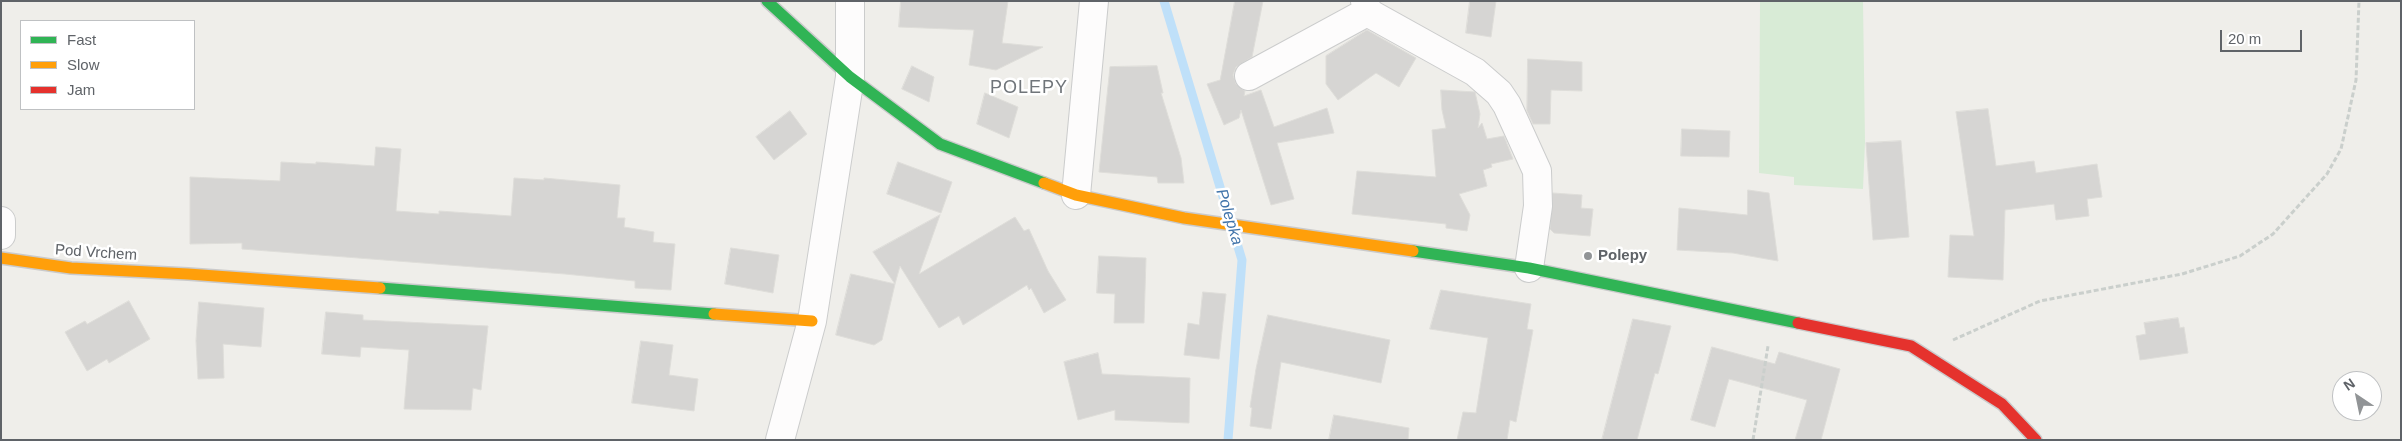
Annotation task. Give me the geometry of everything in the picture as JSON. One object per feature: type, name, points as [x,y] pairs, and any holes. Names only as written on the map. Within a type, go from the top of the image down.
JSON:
[{"type":"street","points":[[767,1],[850,77],[940,144],[1076,195],[1184,218],[1529,268],[1911,346],[2002,404],[2036,440]]},
{"type":"street","points":[[780,440],[812,321],[850,77],[850,1]]},
{"type":"street","points":[[1076,195],[1094,1]]},
{"type":"street","points":[[1249,76],[1366,7],[1475,72],[1499,93],[1507,105],[1537,171],[1538,206],[1529,268]]},
{"type":"street","points":[[1,221],[1,235]]},
{"type":"street","name":"Pod Vrchem","points":[[1,258],[71,268],[188,274],[812,321]]},
{"type":"path","points":[[1911,346],[1953,340],[2040,301],[2182,274],[2240,256],[2273,234],[2327,174],[2341,148],[2356,80],[2359,1]]},
{"type":"path","points":[[1753,440],[1772,318]]},
{"type":"green space","points":[[1760,1],[1863,1],[1865,142],[1863,189],[1794,185],[1794,177],[1759,173]]},
{"type":"building","points":[[901,1],[1008,1],[1002,43],[1043,47],[996,70],[969,65],[974,30],[899,27]]},
{"type":"building","points":[[1235,1],[1263,1],[1252,57],[1236,67],[1233,75],[1236,84],[1245,91],[1244,96],[1261,90],[1274,127],[1327,108],[1334,133],[1277,143],[1294,199],[1271,205],[1241,110],[1239,118],[1224,125],[1207,84],[1220,80]]},
{"type":"building","points":[[1470,1],[1496,1],[1491,37],[1466,33]]},
{"type":"building","points":[[1367,30],[1416,58],[1399,87],[1376,73],[1338,100],[1326,84],[1326,56]]},
{"type":"building","points":[[1528,59],[1582,62],[1582,91],[1551,90],[1550,124],[1533,124],[1527,111]]},
{"type":"building","points":[[912,66],[934,77],[929,102],[902,89]]},
{"type":"building","points":[[1157,66],[1163,93],[1161,93],[1181,158],[1184,183],[1158,183],[1157,177],[1099,172],[1110,67]]},
{"type":"building","points":[[1441,90],[1475,92],[1480,114],[1478,128],[1482,123],[1487,139],[1504,136],[1513,159],[1491,164],[1492,167],[1483,170],[1487,186],[1459,194],[1470,215],[1467,231],[1446,228],[1446,224],[1352,214],[1357,171],[1436,177],[1432,130],[1446,128],[1442,110]]},
{"type":"building","points":[[985,93],[1018,107],[1009,138],[977,124]]},
{"type":"building","points":[[1988,109],[1996,166],[2034,161],[2036,173],[2097,164],[2102,197],[2087,199],[2089,216],[2056,220],[2054,204],[2005,210],[2003,280],[1948,277],[1950,235],[1974,236],[1956,112]]},
{"type":"building","points":[[790,111],[807,134],[774,160],[756,137]]},
{"type":"building","points":[[1682,129],[1730,131],[1729,157],[1681,156]]},
{"type":"building","points":[[1901,141],[1909,237],[1873,240],[1866,143]]},
{"type":"building","points":[[376,147],[401,149],[396,211],[439,214],[439,211],[511,216],[514,178],[544,180],[544,178],[620,185],[617,218],[625,218],[624,227],[654,232],[653,242],[675,244],[671,290],[635,288],[635,281],[565,274],[242,249],[242,243],[190,244],[190,177],[280,181],[281,162],[316,164],[316,162],[374,166]]},
{"type":"building","points":[[898,162],[952,182],[941,213],[887,194]]},
{"type":"building","points":[[1748,190],[1769,193],[1778,261],[1733,253],[1677,250],[1679,208],[1747,215]]},
{"type":"building","points":[[1553,193],[1582,195],[1581,208],[1593,209],[1590,236],[1554,233],[1550,229]]},
{"type":"building","points":[[940,215],[919,274],[1015,217],[1024,231],[1029,229],[1048,271],[1066,300],[1044,313],[1031,288],[1029,290],[1027,285],[963,325],[959,316],[939,328],[900,266],[895,284],[873,252]]},
{"type":"building","points":[[731,248],[779,255],[773,293],[725,284]]},
{"type":"building","points":[[1099,256],[1146,258],[1144,323],[1114,323],[1115,294],[1097,293]]},
{"type":"building","points":[[851,274],[895,284],[882,340],[874,345],[836,335]]},
{"type":"building","points":[[1441,290],[1531,304],[1527,329],[1533,330],[1516,422],[1510,420],[1507,440],[1457,440],[1463,412],[1476,413],[1488,338],[1430,329]]},
{"type":"building","points":[[1203,292],[1226,294],[1219,359],[1184,355],[1188,323],[1199,325]]},
{"type":"building","points":[[129,301],[150,339],[109,363],[107,359],[87,371],[65,332],[85,321],[87,324]]},
{"type":"building","points":[[199,302],[264,308],[261,347],[223,344],[224,378],[198,379],[196,341]]},
{"type":"building","points":[[326,312],[363,315],[363,320],[488,326],[481,390],[473,388],[471,410],[404,409],[409,350],[361,347],[360,357],[322,354]]},
{"type":"building","points":[[1268,315],[1390,340],[1381,383],[1281,362],[1271,429],[1250,426],[1252,408],[1250,407],[1256,369]]},
{"type":"building","points":[[2178,318],[2180,328],[2184,327],[2188,353],[2140,360],[2136,336],[2146,334],[2144,323]]},
{"type":"building","points":[[1633,319],[1671,326],[1658,374],[1655,373],[1637,440],[1602,440]]},
{"type":"building","points":[[641,341],[673,345],[669,375],[698,379],[694,411],[632,403]]},
{"type":"building","points":[[1712,347],[1775,364],[1779,352],[1840,369],[1821,440],[1795,440],[1807,400],[1729,379],[1715,427],[1691,420]]},
{"type":"building","points":[[1098,353],[1102,374],[1190,378],[1189,423],[1115,420],[1115,410],[1078,420],[1064,362]]},
{"type":"building","points":[[1334,415],[1409,428],[1408,440],[1329,440]]},
{"type":"waterway","name":"Polepka","points":[[1164,1],[1242,260],[1228,440]]},
{"type":"traffic: fast","points":[[767,1],[850,77],[940,144],[1044,183]]},
{"type":"traffic: fast","points":[[1413,251],[1529,268],[1798,323]]},
{"type":"traffic: fast","points":[[380,288],[714,314]]},
{"type":"traffic: slow","points":[[1044,183],[1076,195],[1184,218],[1413,251]]},
{"type":"traffic: slow","points":[[1,258],[71,268],[188,274],[380,288]]},
{"type":"traffic: slow","points":[[714,314],[812,321]]},
{"type":"traffic: jam","points":[[1798,323],[1911,346],[2002,404],[2036,440]]},
{"type":"place","name":"Polepy","points":[[1588,256]]},
{"type":"district","name":"POLEPY","points":[[1029,88]]}]
